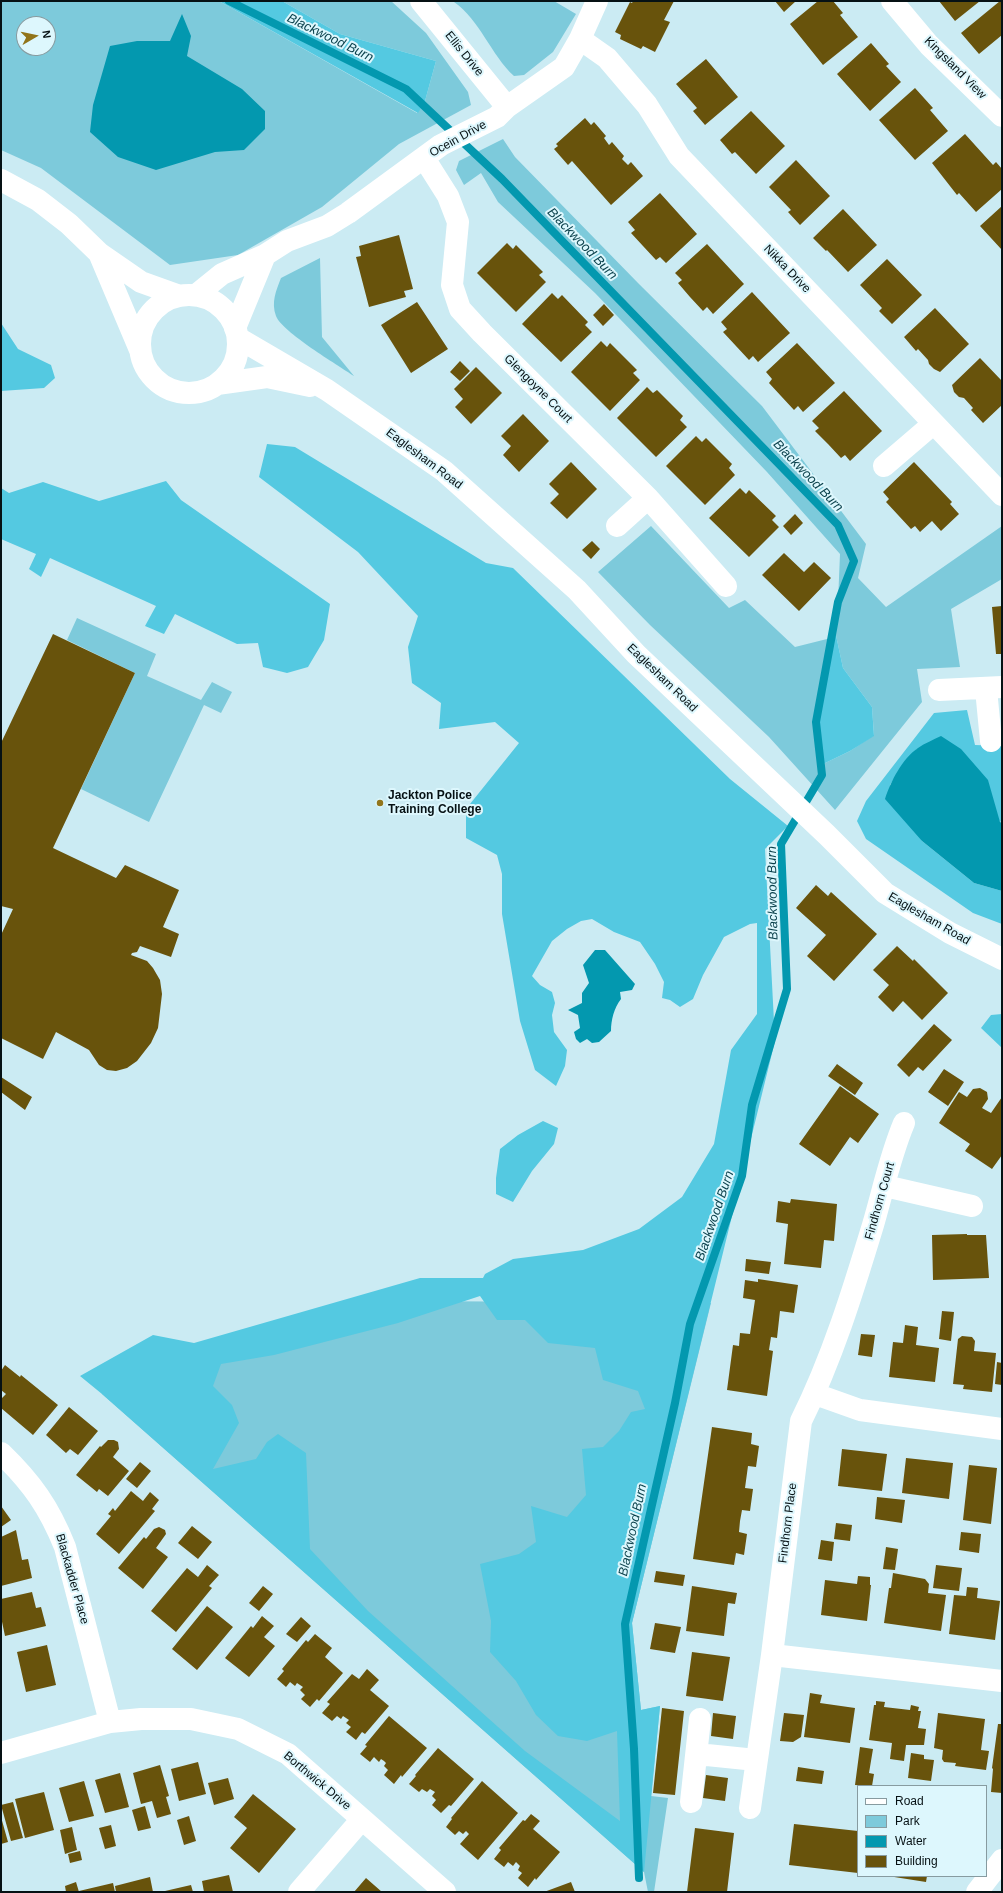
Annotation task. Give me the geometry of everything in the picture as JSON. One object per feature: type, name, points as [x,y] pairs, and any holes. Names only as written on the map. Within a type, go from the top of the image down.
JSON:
[{"type":"street","name":"Ellis Drive","points":[[421,1],[507,107]]},
{"type":"street","name":"Ocein Drive","points":[[188,295],[222,274],[265,255],[287,241],[327,226],[441,145],[497,117],[507,107],[564,67],[580,39],[597,1]]},
{"type":"street","name":"Kingsland View","points":[[892,1],[929,46],[1002,116]]},
{"type":"street","name":"Nikka Drive","points":[[580,39],[607,58],[647,105],[679,156],[1002,495]]},
{"type":"street","name":"Glengoyne Court","points":[[424,158],[448,196],[458,222],[452,285],[460,309],[482,334],[648,498],[726,586]]},
{"type":"street","points":[[1,180],[38,200],[69,224],[99,253],[141,282],[211,300],[224,309],[234,322],[237,354],[234,364],[228,374],[217,384]]},
{"type":"street","points":[[99,253],[149,371],[156,380],[165,386],[176,391],[199,392],[217,384],[267,378],[327,390]]},
{"type":"street","points":[[236,333],[265,255]]},
{"type":"street","points":[[142,356],[141,340],[144,325],[152,311],[165,301],[188,295]]},
{"type":"street","name":"Eaglesham Road","points":[[236,333],[327,390],[444,471],[577,590],[636,654],[827,835],[884,893],[950,933],[1002,959]]},
{"type":"street","points":[[884,466],[933,424]]},
{"type":"street","points":[[617,526],[648,498]]},
{"type":"street","points":[[939,690],[994,688],[991,741]]},
{"type":"street","name":"Findhorn Court","points":[[857,1279],[885,1186],[894,1147],[904,1123]]},
{"type":"street","points":[[885,1186],[972,1206]]},
{"type":"street","name":"Findhorn Place","points":[[750,1808],[772,1655],[790,1504],[802,1421],[815,1394],[857,1279]]},
{"type":"street","points":[[815,1394],[860,1410],[1002,1429]]},
{"type":"street","name":"Blackadder Place","points":[[1,1453],[38,1494],[54,1519],[60,1533],[70,1565],[110,1722]]},
{"type":"street","points":[[772,1655],[1002,1681]]},
{"type":"street","name":"Borthwick Drive","points":[[1,1752],[110,1722],[148,1719],[191,1719],[238,1729],[288,1754],[445,1892]]},
{"type":"street","points":[[691,1802],[700,1719]]},
{"type":"street","points":[[697,1754],[756,1760]]},
{"type":"street","points":[[299,1892],[362,1819]]},
{"type":"street","points":[[977,1892],[1002,1860]]},
{"type":"green space","points":[[1,1],[219,1],[417,113],[425,101],[436,61],[340,34],[282,1],[391,1],[426,33],[468,92],[471,105],[399,144],[322,207],[238,255],[170,265],[41,168],[1,150]]},
{"type":"green space","points":[[554,1],[576,14],[553,52],[524,75],[514,76],[506,68],[471,18],[454,2]]},
{"type":"green space","points":[[503,139],[515,157],[639,284],[762,406],[866,544],[858,578],[886,607],[1002,526],[1002,579],[951,609],[960,667],[917,669],[922,702],[835,810],[769,737],[650,625],[598,572],[651,526],[729,608],[745,600],[795,647],[831,638],[816,722],[821,765],[850,751],[874,735],[872,707],[843,668],[834,626],[838,602],[840,554],[767,472],[595,293],[498,202],[481,173],[464,185],[456,170],[459,161]]},
{"type":"green space","points":[[320,258],[322,337],[354,376],[288,331],[280,323],[276,316],[274,301],[281,278]]},
{"type":"green space","points":[[77,618],[156,654],[147,676],[201,700],[212,682],[232,692],[221,713],[204,705],[149,822],[81,789],[135,673],[67,640]]},
{"type":"green space","points":[[414,1301],[711,1303],[632,1623],[641,1710],[660,1706],[651,1796],[668,1798],[654,1892],[648,1892],[644,1872],[102,1394]]},
{"type":"shaded area","points":[[219,1],[282,1],[340,34],[436,61],[425,101],[418,113]]},
{"type":"shaded area","points":[[1,323],[18,349],[51,365],[55,378],[44,388],[1,391]]},
{"type":"shaded area","points":[[267,444],[295,447],[486,563],[513,568],[730,779],[788,826],[765,849],[775,1041],[632,1623],[641,1710],[660,1706],[644,1872],[80,1376],[153,1335],[194,1343],[420,1278],[483,1278],[485,1274],[513,1259],[583,1250],[639,1229],[682,1197],[714,1144],[731,1050],[757,1014],[757,923],[750,924],[724,937],[703,975],[693,999],[680,1007],[670,1000],[662,998],[664,982],[655,964],[640,942],[614,932],[592,919],[581,921],[567,929],[552,941],[532,976],[540,985],[552,992],[555,1003],[552,1015],[554,1032],[567,1050],[565,1066],[556,1086],[535,1070],[520,1021],[502,914],[502,874],[497,855],[466,838],[466,809],[519,743],[495,722],[439,729],[441,703],[412,683],[408,647],[418,616],[358,552],[259,477]],"holes":[[[480,1296],[497,1320],[525,1320],[548,1343],[595,1348],[603,1380],[638,1391],[645,1409],[631,1412],[619,1431],[603,1447],[582,1449],[586,1495],[567,1517],[531,1506],[536,1542],[519,1554],[480,1564],[491,1621],[490,1652],[516,1681],[536,1715],[558,1736],[587,1741],[617,1731],[620,1821],[525,1751],[368,1611],[310,1549],[306,1453],[278,1434],[267,1442],[256,1459],[213,1469],[239,1423],[232,1405],[213,1386],[221,1364],[274,1355],[398,1323]]]},
{"type":"shaded area","points":[[166,481],[181,500],[330,604],[324,640],[308,667],[287,673],[263,667],[258,643],[237,644],[175,614],[164,634],[145,626],[156,606],[50,558],[41,577],[29,569],[36,554],[1,539],[1,488],[9,493],[43,482],[99,501]]},
{"type":"shaded area","points":[[834,626],[843,668],[872,707],[874,736],[850,751],[821,765],[816,722]]},
{"type":"shaded area","points":[[967,710],[975,745],[1002,746],[1002,823],[917,749],[904,763],[890,785],[922,841],[974,883],[1002,891],[1002,924],[973,913],[866,839],[857,821],[866,801],[934,713]]},
{"type":"shaded area","points":[[1002,1014],[1002,1048],[981,1028],[991,1015]]},
{"type":"shaded area","points":[[543,1121],[558,1128],[554,1144],[532,1171],[513,1202],[496,1194],[496,1178],[500,1149],[518,1135]]},
{"type":"water","points":[[182,14],[191,36],[187,56],[242,89],[265,111],[265,129],[244,150],[215,152],[156,170],[118,157],[90,132],[93,105],[110,46],[137,41],[170,41]]},
{"type":"water","points":[[941,736],[961,749],[988,780],[1000,822],[1002,823],[1002,891],[974,883],[922,841],[885,799],[890,785],[907,758],[921,746]]},
{"type":"water","points":[[595,950],[605,950],[635,984],[632,990],[620,992],[621,999],[613,1014],[611,1031],[599,1042],[592,1043],[587,1039],[580,1043],[576,1039],[574,1032],[580,1028],[578,1015],[568,1010],[582,1003],[582,993],[589,983],[583,965]]},
{"type":"building","points":[[633,1],[674,1],[664,20],[670,22],[655,52],[643,46],[641,49],[620,39],[621,35],[615,32],[630,2],[632,3]]},
{"type":"building","points":[[775,1],[796,1],[784,12]]},
{"type":"building","points":[[818,1],[833,1],[843,13],[840,15],[858,37],[823,65],[790,24]]},
{"type":"building","points":[[939,1],[980,1],[955,21]]},
{"type":"building","points":[[1000,1],[1002,1],[1002,35],[979,54],[961,33]]},
{"type":"building","points":[[871,43],[889,64],[886,66],[901,82],[870,111],[837,74]]},
{"type":"building","points":[[706,59],[738,97],[705,125],[693,111],[697,108],[676,84]]},
{"type":"building","points":[[915,88],[933,108],[930,110],[948,131],[915,160],[879,120]]},
{"type":"building","points":[[751,111],[785,146],[756,174],[735,152],[732,154],[720,140]]},
{"type":"building","points":[[585,118],[591,125],[594,122],[606,136],[604,138],[609,145],[612,142],[624,156],[622,159],[628,165],[631,162],[643,176],[611,205],[572,161],[568,165],[554,149],[558,146],[556,144]]},
{"type":"building","points":[[965,134],[993,165],[996,162],[1002,169],[1002,189],[976,212],[959,193],[957,195],[932,163]]},
{"type":"building","points":[[796,160],[830,196],[800,225],[788,212],[791,210],[769,187]]},
{"type":"building","points":[[660,193],[697,234],[666,263],[660,257],[656,260],[643,246],[631,233],[635,230],[628,222]]},
{"type":"building","points":[[1002,206],[1002,250],[980,226]]},
{"type":"building","points":[[843,209],[877,245],[848,272],[813,238]]},
{"type":"building","points":[[399,235],[413,289],[404,291],[406,297],[369,307],[356,257],[361,256],[359,246]]},
{"type":"building","points":[[507,243],[513,249],[516,245],[543,272],[539,275],[546,282],[516,312],[477,273]]},
{"type":"building","points":[[707,244],[744,284],[713,314],[707,307],[703,311],[690,297],[678,283],[682,280],[675,273]]},
{"type":"building","points":[[887,259],[922,295],[892,324],[879,311],[882,308],[860,285]]},
{"type":"building","points":[[752,292],[790,333],[758,362],[753,356],[749,360],[723,332],[727,329],[721,322]]},
{"type":"building","points":[[552,293],[558,299],[562,295],[588,322],[585,325],[592,332],[561,362],[522,324]]},
{"type":"building","points":[[417,302],[448,349],[411,373],[381,325]]},
{"type":"building","points":[[604,304],[614,315],[603,326],[593,315]]},
{"type":"building","points":[[935,308],[969,344],[940,372],[934,369],[918,349],[916,351],[904,337]]},
{"type":"building","points":[[601,341],[607,347],[610,343],[637,370],[633,373],[640,380],[610,411],[571,372]]},
{"type":"building","points":[[797,343],[835,383],[803,412],[798,406],[794,410],[781,396],[769,383],[772,379],[766,372]]},
{"type":"building","points":[[980,358],[1002,381],[1002,405],[983,423],[971,410],[973,408],[964,398],[959,397],[954,392],[952,385]]},
{"type":"building","points":[[460,361],[470,371],[460,381],[450,372]]},
{"type":"building","points":[[476,367],[502,393],[471,424],[455,407],[463,399],[454,389]]},
{"type":"building","points":[[647,387],[653,393],[657,390],[683,416],[680,420],[687,427],[656,457],[617,418]]},
{"type":"building","points":[[844,391],[882,431],[850,461],[845,455],[841,458],[815,431],[819,428],[812,421]]},
{"type":"building","points":[[523,414],[549,441],[519,472],[503,455],[511,446],[501,436]]},
{"type":"building","points":[[696,436],[702,442],[706,438],[732,464],[729,468],[735,475],[705,505],[666,466]]},
{"type":"building","points":[[571,462],[597,489],[567,519],[550,503],[559,494],[549,484]]},
{"type":"building","points":[[914,462],[952,502],[950,504],[959,514],[941,531],[932,521],[920,532],[915,526],[911,529],[886,502],[889,499],[883,492]]},
{"type":"building","points":[[740,488],[746,494],[749,490],[776,516],[772,520],[779,527],[749,557],[709,518]]},
{"type":"building","points":[[795,514],[803,523],[791,535],[783,526]]},
{"type":"building","points":[[592,541],[600,549],[591,559],[582,550]]},
{"type":"building","points":[[784,553],[804,572],[814,562],[831,578],[799,611],[762,575]]},
{"type":"building","points":[[1002,606],[1002,654],[996,654],[992,607]]},
{"type":"building","points":[[53,634],[135,673],[53,848],[116,878],[125,865],[179,890],[163,927],[179,934],[171,957],[140,946],[137,952],[132,953],[131,955],[147,961],[160,980],[162,994],[158,1028],[151,1043],[137,1061],[127,1068],[116,1071],[107,1070],[99,1065],[89,1050],[56,1032],[43,1059],[1,1038],[1,935],[13,909],[1,906],[1,743]]},
{"type":"building","points":[[816,885],[828,896],[831,892],[877,934],[834,981],[807,956],[826,935],[796,908]]},
{"type":"building","points":[[897,946],[913,961],[914,959],[948,993],[922,1020],[903,1001],[893,1012],[878,997],[889,985],[873,970]]},
{"type":"building","points":[[934,1024],[952,1040],[923,1071],[918,1067],[909,1077],[897,1065]]},
{"type":"building","points":[[837,1064],[863,1083],[855,1095],[828,1076]]},
{"type":"building","points":[[944,1069],[964,1082],[948,1106],[928,1092]]},
{"type":"building","points":[[1,1077],[32,1097],[25,1110],[1,1092]]},
{"type":"building","points":[[840,1086],[879,1114],[858,1143],[850,1137],[830,1166],[799,1144]]},
{"type":"building","points":[[980,1088],[987,1092],[988,1099],[982,1108],[991,1113],[1002,1097],[1002,1155],[992,1169],[965,1151],[970,1144],[939,1123],[959,1092],[967,1097],[973,1089]]},
{"type":"building","points":[[791,1199],[837,1204],[834,1241],[824,1240],[821,1268],[784,1264],[788,1224],[776,1222],[778,1201],[790,1203]]},
{"type":"building","points":[[932,1235],[986,1235],[989,1278],[933,1280]]},
{"type":"building","points":[[746,1259],[771,1262],[769,1274],[745,1271]]},
{"type":"building","points":[[758,1279],[798,1285],[794,1313],[780,1311],[777,1338],[771,1337],[769,1350],[773,1351],[767,1396],[727,1390],[733,1345],[739,1346],[740,1333],[750,1334],[755,1300],[743,1298],[745,1280],[758,1282]]},
{"type":"building","points":[[942,1311],[954,1312],[951,1341],[939,1339]]},
{"type":"building","points":[[905,1325],[918,1327],[916,1345],[939,1348],[935,1382],[889,1377],[893,1342],[903,1343]]},
{"type":"building","points":[[861,1334],[875,1335],[872,1357],[858,1355]]},
{"type":"building","points":[[962,1336],[972,1337],[975,1341],[974,1351],[996,1353],[992,1392],[963,1389],[964,1385],[953,1384],[958,1339]]},
{"type":"building","points":[[997,1362],[1002,1363],[1002,1385],[995,1384]]},
{"type":"building","points":[[5,1365],[20,1377],[21,1375],[58,1405],[33,1435],[1,1408],[1,1399],[6,1394],[1,1390],[1,1371]]},
{"type":"building","points":[[69,1407],[98,1431],[78,1455],[70,1449],[66,1453],[46,1435]]},
{"type":"building","points":[[712,1427],[752,1433],[751,1444],[759,1446],[756,1467],[748,1466],[745,1488],[753,1489],[750,1511],[742,1510],[740,1521],[739,1532],[747,1534],[744,1555],[736,1553],[734,1565],[693,1559]]},
{"type":"building","points":[[108,1440],[118,1442],[119,1449],[113,1457],[129,1471],[108,1496],[99,1489],[97,1492],[76,1475],[100,1446],[101,1447]]},
{"type":"building","points":[[842,1449],[887,1454],[882,1491],[838,1486]]},
{"type":"building","points":[[906,1458],[953,1463],[949,1499],[902,1493]]},
{"type":"building","points":[[140,1462],[151,1471],[137,1488],[126,1479]]},
{"type":"building","points":[[969,1465],[997,1468],[991,1524],[963,1520]]},
{"type":"building","points":[[131,1491],[143,1501],[150,1492],[159,1500],[152,1509],[155,1511],[119,1554],[96,1534],[111,1516],[108,1514],[113,1508],[115,1511]]},
{"type":"building","points":[[877,1497],[905,1500],[902,1523],[875,1519]]},
{"type":"building","points":[[1,1506],[11,1520],[1,1527]]},
{"type":"building","points":[[836,1523],[852,1525],[850,1541],[834,1539]]},
{"type":"building","points":[[192,1526],[212,1542],[198,1559],[178,1543]]},
{"type":"building","points":[[159,1527],[165,1530],[166,1534],[156,1548],[168,1557],[143,1589],[118,1568],[144,1537],[146,1539],[154,1529]]},
{"type":"building","points":[[16,1530],[22,1560],[28,1559],[32,1578],[1,1586],[1,1537]]},
{"type":"building","points":[[961,1532],[981,1534],[979,1553],[959,1550]]},
{"type":"building","points":[[821,1540],[834,1542],[832,1561],[818,1559]]},
{"type":"building","points":[[886,1547],[898,1549],[895,1570],[883,1569]]},
{"type":"building","points":[[207,1565],[219,1575],[209,1586],[212,1588],[176,1632],[151,1611],[187,1568],[198,1577]]},
{"type":"building","points":[[936,1565],[962,1568],[959,1591],[933,1588]]},
{"type":"building","points":[[656,1571],[685,1575],[683,1586],[654,1582]]},
{"type":"building","points":[[893,1573],[925,1579],[929,1584],[928,1593],[946,1595],[941,1631],[884,1623],[889,1588],[891,1588]]},
{"type":"building","points":[[858,1576],[870,1577],[871,1585],[867,1621],[821,1615],[825,1580],[857,1584]]},
{"type":"building","points":[[263,1586],[273,1594],[259,1611],[249,1603]]},
{"type":"building","points":[[692,1586],[737,1593],[735,1604],[728,1603],[724,1636],[686,1631]]},
{"type":"building","points":[[967,1587],[978,1588],[977,1598],[1000,1601],[995,1640],[949,1634],[954,1595],[966,1596]]},
{"type":"building","points":[[32,1592],[36,1608],[41,1607],[46,1626],[5,1636],[1,1617],[1,1599]]},
{"type":"building","points":[[207,1606],[233,1627],[197,1670],[172,1649]]},
{"type":"building","points":[[262,1616],[274,1626],[264,1637],[275,1646],[249,1677],[225,1658],[251,1626],[253,1628]]},
{"type":"building","points":[[301,1617],[311,1626],[297,1642],[286,1634]]},
{"type":"building","points":[[655,1623],[681,1627],[675,1653],[650,1649]]},
{"type":"building","points":[[315,1634],[332,1648],[325,1657],[343,1673],[319,1701],[317,1699],[310,1707],[301,1699],[305,1695],[300,1690],[303,1687],[297,1683],[295,1686],[290,1682],[286,1687],[277,1679],[284,1671],[282,1669],[306,1640],[308,1642]]},
{"type":"building","points":[[47,1645],[56,1685],[26,1692],[17,1652]]},
{"type":"building","points":[[692,1652],[730,1657],[723,1701],[686,1696]]},
{"type":"building","points":[[367,1669],[379,1680],[370,1690],[389,1706],[365,1734],[362,1732],[356,1740],[346,1732],[351,1727],[346,1723],[349,1720],[343,1716],[341,1719],[337,1716],[332,1721],[322,1713],[330,1704],[327,1702],[352,1674],[359,1679]]},
{"type":"building","points":[[810,1693],[822,1695],[820,1703],[855,1708],[850,1743],[804,1737]]},
{"type":"building","points":[[876,1701],[885,1702],[884,1707],[910,1710],[911,1705],[919,1707],[918,1711],[921,1711],[918,1728],[926,1729],[924,1745],[906,1745],[904,1761],[890,1759],[892,1743],[869,1740],[874,1705],[876,1705]]},
{"type":"building","points":[[662,1708],[684,1711],[675,1795],[653,1793]]},
{"type":"building","points":[[713,1713],[736,1716],[733,1739],[711,1736]]},
{"type":"building","points":[[784,1713],[804,1715],[801,1737],[793,1742],[780,1741]]},
{"type":"building","points":[[938,1713],[985,1719],[981,1750],[989,1751],[986,1770],[955,1766],[956,1763],[944,1762],[942,1759],[943,1750],[934,1748]]},
{"type":"building","points":[[389,1716],[427,1748],[394,1784],[384,1775],[388,1770],[384,1766],[386,1763],[384,1761],[381,1759],[379,1762],[374,1757],[370,1762],[360,1754],[367,1746],[365,1745]]},
{"type":"building","points":[[998,1724],[1002,1724],[1002,1793],[991,1792],[992,1768]]},
{"type":"building","points":[[860,1747],[873,1749],[869,1773],[874,1774],[872,1785],[855,1785]]},
{"type":"building","points":[[438,1748],[474,1779],[451,1806],[449,1805],[441,1813],[432,1805],[436,1800],[432,1796],[435,1792],[430,1789],[427,1792],[422,1789],[419,1792],[409,1784]]},
{"type":"building","points":[[911,1753],[924,1755],[924,1759],[934,1760],[931,1781],[908,1778]]},
{"type":"building","points":[[198,1762],[206,1794],[179,1801],[171,1769]]},
{"type":"building","points":[[160,1765],[169,1796],[166,1797],[171,1814],[157,1818],[152,1801],[141,1804],[133,1773]]},
{"type":"building","points":[[798,1767],[824,1771],[822,1784],[796,1781]]},
{"type":"building","points":[[120,1773],[129,1807],[105,1813],[95,1780]]},
{"type":"building","points":[[706,1775],[728,1778],[725,1801],[703,1798]]},
{"type":"building","points":[[228,1778],[234,1799],[214,1805],[208,1783]]},
{"type":"building","points":[[84,1781],[94,1816],[69,1822],[59,1788]]},
{"type":"building","points":[[482,1781],[518,1813],[478,1860],[460,1844],[469,1834],[466,1831],[463,1834],[459,1831],[455,1835],[446,1827],[452,1819],[451,1818]]},
{"type":"building","points":[[44,1792],[54,1830],[25,1838],[15,1799]]},
{"type":"building","points":[[253,1794],[296,1829],[259,1873],[230,1848],[247,1828],[234,1817]]},
{"type":"building","points":[[13,1802],[23,1838],[11,1841],[1,1805]]},
{"type":"building","points":[[145,1806],[151,1828],[138,1831],[132,1810]]},
{"type":"building","points":[[531,1814],[540,1821],[533,1829],[560,1852],[528,1887],[518,1878],[522,1873],[518,1870],[520,1866],[516,1862],[513,1866],[508,1862],[504,1867],[494,1859],[501,1850],[499,1848],[523,1820],[525,1821]]},
{"type":"building","points":[[189,1816],[196,1841],[184,1845],[177,1820]]},
{"type":"building","points":[[1,1817],[8,1842],[1,1844]]},
{"type":"building","points":[[794,1824],[857,1831],[857,1873],[789,1865]]},
{"type":"building","points":[[111,1825],[116,1846],[105,1849],[99,1828]]},
{"type":"building","points":[[72,1827],[77,1850],[65,1854],[60,1830]]},
{"type":"building","points":[[695,1828],[734,1833],[727,1892],[687,1892]]},
{"type":"building","points":[[80,1851],[82,1860],[70,1863],[68,1854]]},
{"type":"building","points":[[229,1875],[233,1892],[204,1892],[202,1881]]},
{"type":"building","points":[[150,1877],[153,1892],[116,1892],[115,1886]]},
{"type":"building","points":[[894,1877],[927,1877],[926,1882]]},
{"type":"building","points":[[366,1878],[382,1892],[354,1892]]},
{"type":"building","points":[[76,1882],[79,1892],[66,1892],[65,1886]]},
{"type":"building","points":[[571,1882],[575,1892],[544,1892]]},
{"type":"building","points":[[113,1883],[115,1892],[79,1892],[79,1891]]},
{"type":"building","points":[[191,1885],[193,1892],[165,1892],[165,1891]]},
{"type":"waterway","name":"Blackwood Burn","points":[[229,1],[406,89],[502,179],[838,525],[854,561],[838,602],[816,722],[822,775],[781,844],[787,989],[752,1105],[742,1176],[690,1324],[675,1403],[625,1624],[634,1749],[639,1878]]},
{"type":"place","name":"Jackton Police Training College","points":[[380,803]]}]
